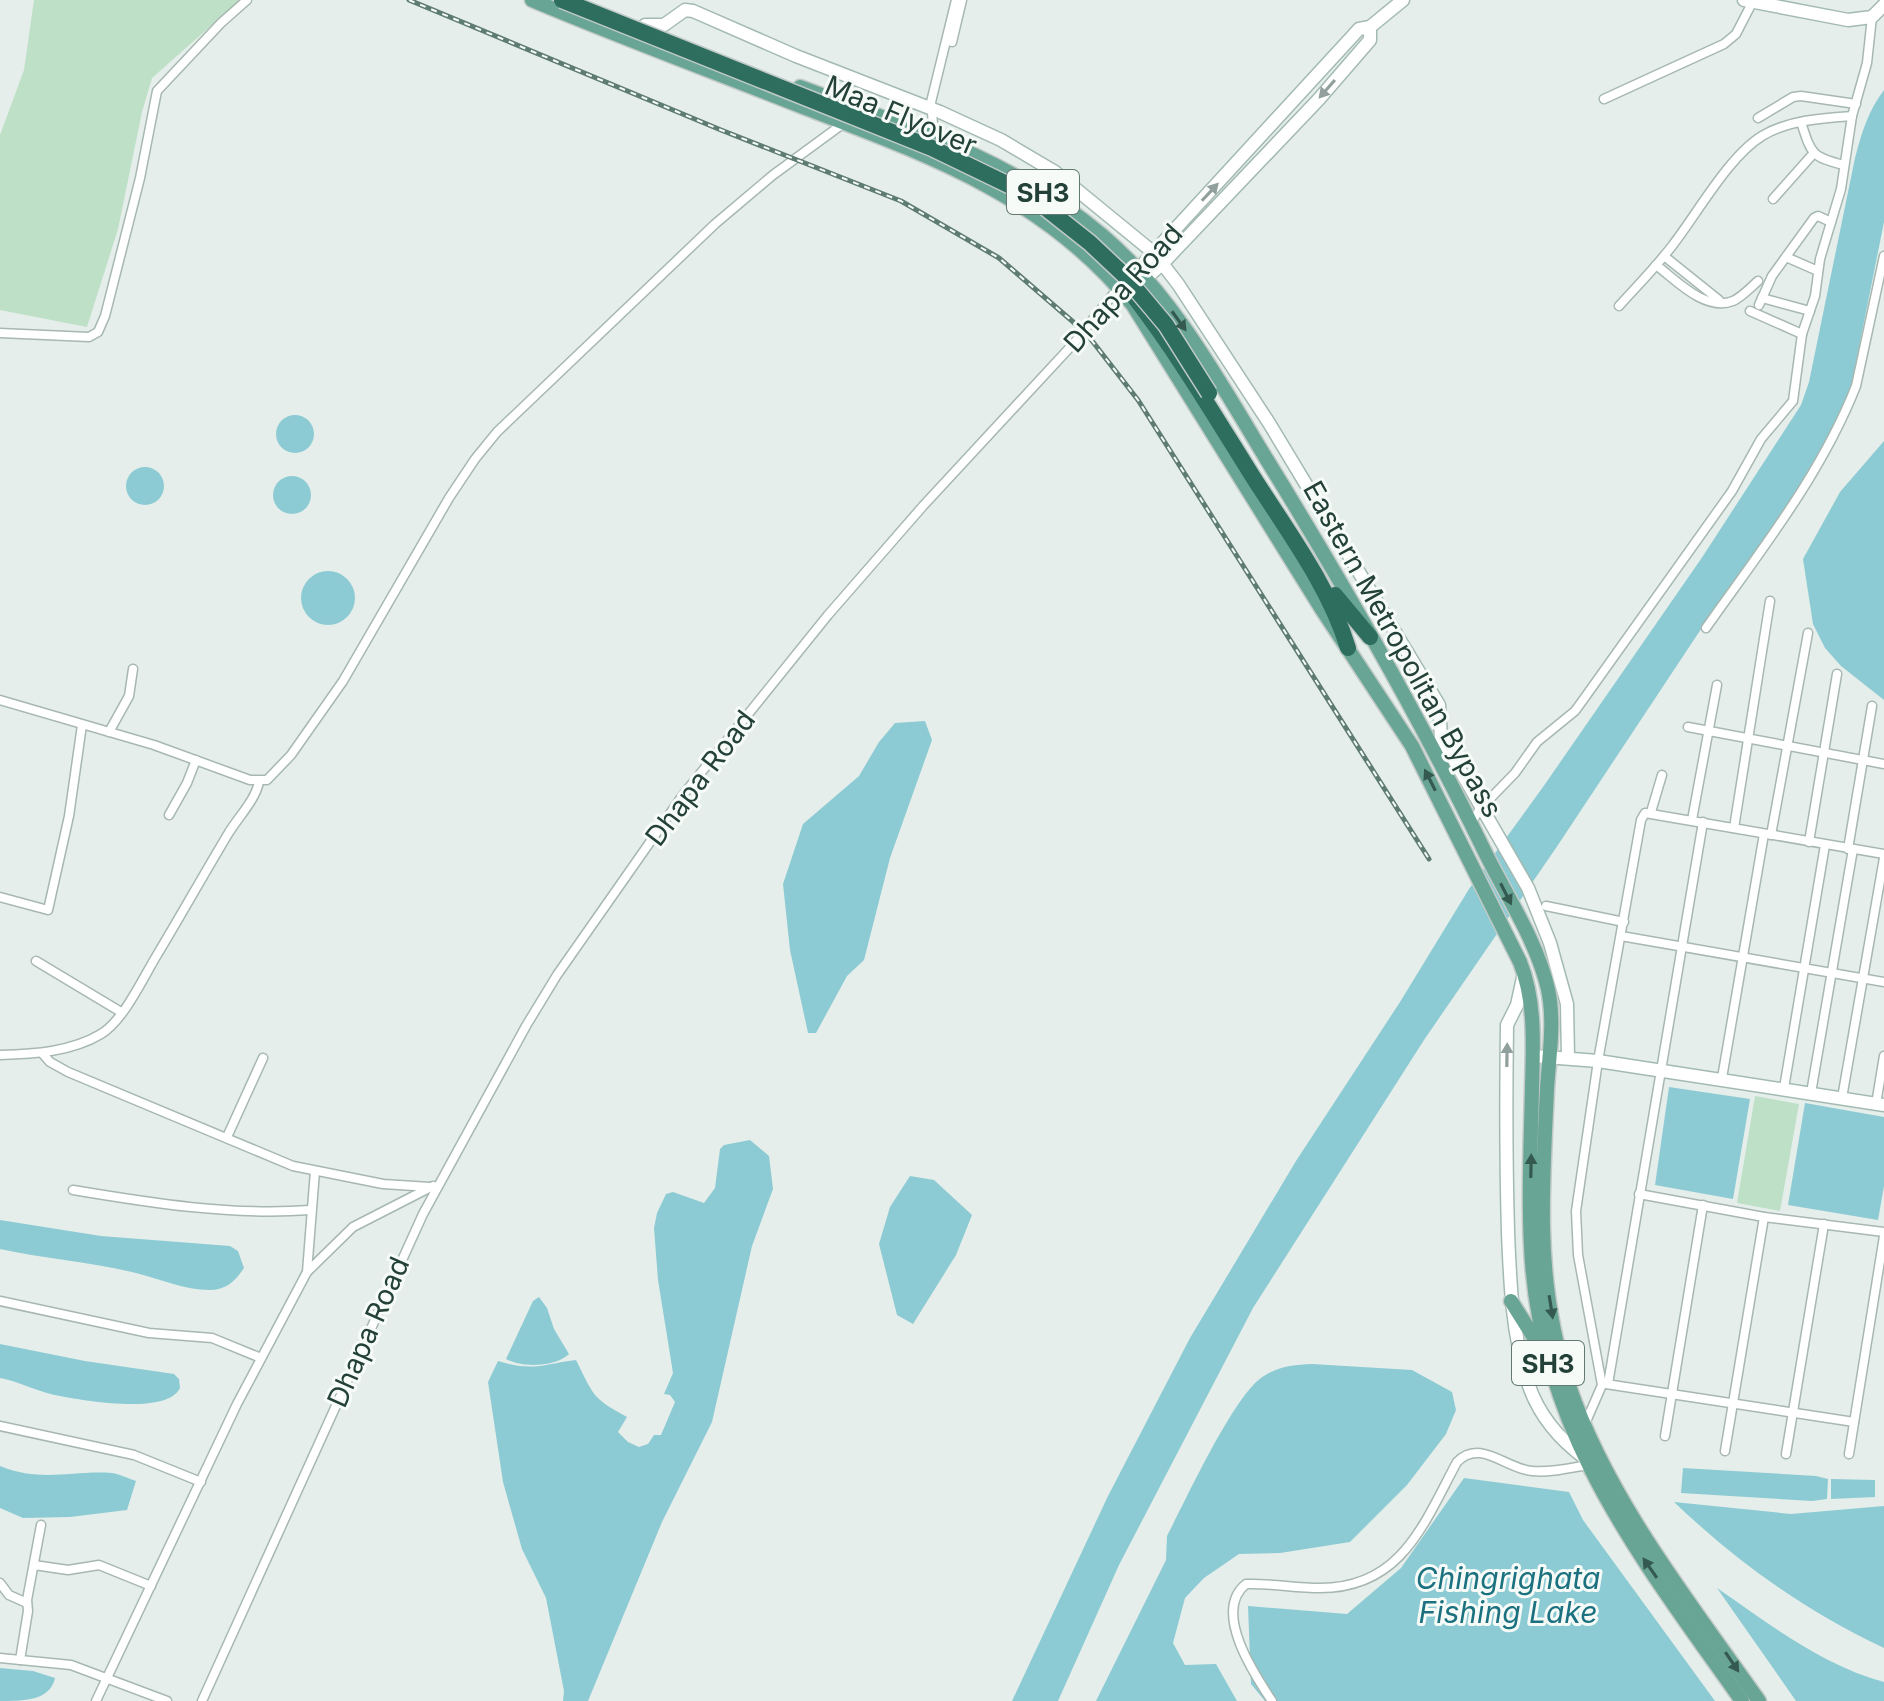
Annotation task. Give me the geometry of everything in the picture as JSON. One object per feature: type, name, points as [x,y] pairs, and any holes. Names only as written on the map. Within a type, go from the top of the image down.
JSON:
[{"type":"highway","name":"Maa Flyover","points":[[548,0],[870,128],[964,169],[1038,209],[1088,250],[1131,294],[1208,399],[1321,574],[1370,637]]},
{"type":"highway","name":"Maa Flyover","points":[[562,0],[932,148],[1017,189],[1090,243],[1124,275],[1166,325],[1333,607],[1348,648]]},
{"type":"main road","name":"SH3","points":[[532,0],[961,172],[1019,202],[1072,241],[1119,287]]},
{"type":"main road","name":"Eastern Metropolitan Bypass","points":[[577,0],[984,158],[1056,200],[1105,239],[1142,275],[1187,332],[1305,522],[1424,728],[1530,944],[1548,990],[1551,1028],[1543,1192],[1546,1275],[1559,1351],[1572,1394],[1609,1476],[1638,1526],[1759,1701]]},
{"type":"main road","name":"Eastern Metropolitan Bypass","points":[[1119,287],[1412,746],[1524,973]]},
{"type":"main road","name":"SH3","points":[[1524,973],[1530,994],[1533,1056],[1531,1247],[1537,1310],[1547,1357],[1570,1425],[1623,1531],[1742,1701]]},
{"type":"main road","points":[[1511,1301],[1547,1357]]},
{"type":"street","points":[[0,333],[89,337],[98,332],[105,316],[140,178],[157,91],[247,0]]},
{"type":"street","points":[[933,109],[931,102],[956,0]]},
{"type":"street","points":[[930,136],[933,109],[962,0]]},
{"type":"street","name":"Dhapa Road","points":[[202,1701],[436,1185],[557,975],[683,795],[828,615],[923,506],[1074,343],[1119,287],[1142,275],[1158,258],[1359,29],[1370,27],[1403,0]]},
{"type":"street","points":[[1604,99],[1724,44],[1736,34],[1748,2],[1848,20],[1872,17],[1884,5]]},
{"type":"street","points":[[645,25],[664,25],[685,10],[693,11],[796,56],[933,109],[1001,140],[1055,172],[1158,258],[1269,423],[1439,705],[1441,737],[1528,888],[1550,943],[1567,1004],[1568,1057]]},
{"type":"street","points":[[1471,823],[1480,809],[1515,773],[1537,742],[1575,711],[1732,491],[1761,439],[1790,406],[1802,334],[1815,296],[1818,271],[1841,189],[1852,116],[1867,63],[1872,17]]},
{"type":"street","points":[[1758,118],[1793,97],[1856,104]]},
{"type":"street","points":[[1619,306],[1664,256],[1751,144],[1772,131],[1801,122],[1852,116]]},
{"type":"street","points":[[1801,122],[1813,154],[1821,160],[1844,165]]},
{"type":"street","points":[[0,700],[259,782],[275,774],[314,724],[386,610],[449,498],[497,432],[715,224],[773,175],[845,123]]},
{"type":"street","points":[[1773,199],[1813,154]]},
{"type":"street","points":[[1810,311],[1760,301],[1772,276],[1816,216],[1831,222]]},
{"type":"street","points":[[1664,256],[1722,302]]},
{"type":"street","points":[[1706,628],[1810,481],[1849,403],[1856,386],[1884,256]]},
{"type":"street","points":[[1786,257],[1818,271]]},
{"type":"street","points":[[1656,265],[1706,300],[1734,300],[1758,281]]},
{"type":"street","points":[[1750,311],[1802,334]]},
{"type":"street","points":[[1734,828],[1770,601]]},
{"type":"street","points":[[1722,1078],[1808,633]]},
{"type":"street","points":[[109,732],[129,696],[133,669]]},
{"type":"street","points":[[1809,842],[1837,674]]},
{"type":"street","points":[[1692,820],[1717,685]]},
{"type":"street","points":[[1811,1093],[1872,706]]},
{"type":"street","points":[[1,901],[48,910],[69,816],[82,725]]},
{"type":"street","points":[[1688,727],[1884,764]]},
{"type":"street","points":[[169,815],[196,760]]},
{"type":"street","points":[[1651,812],[1662,775]]},
{"type":"street","points":[[0,1055],[42,1053],[103,1033],[121,1012],[257,791],[259,782]]},
{"type":"street","points":[[1605,1384],[1584,1294],[1576,1211],[1598,1061],[1641,820],[1645,813],[1884,856],[1842,1098]]},
{"type":"street","points":[[1585,1424],[1605,1384],[1703,822]]},
{"type":"street","points":[[1784,1088],[1825,845]]},
{"type":"street","points":[[1546,906],[1624,922]]},
{"type":"street","points":[[1621,936],[1884,982]]},
{"type":"street","points":[[36,961],[121,1012]]},
{"type":"street","points":[[1524,973],[1517,1005],[1507,1025],[1506,1155],[1511,1301],[1528,1383],[1538,1405],[1570,1448],[1587,1462]]},
{"type":"street","points":[[42,1053],[57,1068],[287,1164],[383,1184],[436,1185]]},
{"type":"street","points":[[1533,1056],[1568,1057],[1722,1078],[1880,1105],[1884,1056]]},
{"type":"street","points":[[227,1137],[263,1058]]},
{"type":"street","points":[[307,1272],[315,1171]]},
{"type":"street","points":[[96,1701],[261,1358],[307,1272],[335,1241],[353,1227],[436,1185]]},
{"type":"street","points":[[73,1190],[230,1210],[310,1210]]},
{"type":"street","points":[[1639,1194],[1764,1217],[1884,1234],[1882,1265],[1849,1454]]},
{"type":"street","points":[[1665,1436],[1703,1205]]},
{"type":"street","points":[[1725,1451],[1764,1217]]},
{"type":"street","points":[[1786,1454],[1824,1224]]},
{"type":"street","points":[[0,1301],[149,1333],[212,1338],[261,1358]]},
{"type":"street","points":[[1605,1384],[1854,1422]]},
{"type":"street","points":[[0,1426],[134,1455],[201,1482]]},
{"type":"street","points":[[1272,1701],[1257,1679],[1232,1621],[1232,1605],[1246,1584],[1336,1588],[1353,1585],[1379,1574],[1415,1537],[1463,1455],[1489,1454],[1507,1464],[1541,1472],[1587,1462]]},
{"type":"street","points":[[20,1660],[41,1525]]},
{"type":"street","points":[[34,1565],[68,1570],[99,1565],[151,1586]]},
{"type":"street","points":[[0,1583],[9,1595],[27,1603]]},
{"type":"street","points":[[0,1658],[71,1665],[167,1701]]},
{"type":"green space","points":[[34,0],[240,0],[152,78],[118,229],[87,327],[0,310],[0,135],[24,70]]},
{"type":"green space","points":[[1755,1096],[1799,1104],[1780,1211],[1737,1203]]},
{"type":"water","points":[[1884,90],[1884,222],[1850,392],[1811,472],[1713,611],[1424,1040],[1253,1308],[1119,1565],[1058,1701],[1012,1701],[1108,1496],[1190,1338],[1296,1161],[1400,1002],[1469,889],[1703,556],[1801,405],[1809,382],[1855,158],[1866,122]]},
{"type":"water","points":[[295,415],[309,420],[314,434],[309,448],[295,453],[281,448],[276,434],[281,420]]},
{"type":"water","points":[[1884,441],[1884,700],[1841,666],[1825,648],[1813,624],[1803,559],[1840,492]]},
{"type":"water","points":[[145,467],[158,473],[164,486],[158,499],[145,505],[132,499],[126,486],[132,473]]},
{"type":"water","points":[[292,476],[306,481],[311,495],[306,509],[292,514],[278,509],[273,495],[278,481]]},
{"type":"water","points":[[328,571],[347,579],[355,598],[347,617],[328,625],[309,617],[301,598],[309,579]]},
{"type":"water","points":[[925,721],[932,740],[890,858],[864,960],[847,976],[816,1033],[808,1033],[790,950],[783,884],[803,824],[859,776],[879,742],[895,723]]},
{"type":"water","points":[[1669,1087],[1750,1099],[1733,1199],[1655,1185]]},
{"type":"water","points":[[1805,1103],[1884,1117],[1884,1186],[1878,1220],[1788,1205]]},
{"type":"water","points":[[750,1140],[769,1156],[773,1189],[752,1246],[712,1422],[662,1522],[588,1701],[563,1701],[564,1691],[546,1598],[522,1549],[503,1482],[488,1382],[498,1361],[529,1367],[576,1360],[595,1395],[627,1417],[618,1432],[628,1442],[639,1447],[648,1444],[654,1435],[661,1435],[675,1402],[670,1395],[664,1394],[673,1373],[658,1280],[654,1228],[657,1213],[666,1194],[673,1192],[704,1203],[715,1188],[720,1149],[724,1145]]},
{"type":"water","points":[[910,1176],[934,1180],[972,1215],[956,1255],[913,1324],[897,1315],[879,1244],[890,1207]]},
{"type":"water","points":[[0,1220],[101,1236],[230,1246],[238,1251],[244,1268],[234,1281],[221,1288],[191,1288],[119,1269],[0,1249]]},
{"type":"water","points":[[539,1297],[569,1354],[556,1362],[538,1365],[512,1362],[506,1359],[533,1301]]},
{"type":"water","points":[[0,1344],[174,1374],[179,1379],[180,1388],[172,1396],[143,1404],[106,1403],[53,1395],[0,1378]]},
{"type":"water","points":[[1312,1364],[1412,1370],[1452,1392],[1456,1410],[1446,1434],[1407,1485],[1350,1542],[1280,1553],[1239,1554],[1204,1578],[1185,1598],[1173,1643],[1185,1665],[1216,1664],[1237,1701],[1096,1701],[1166,1560],[1167,1536],[1211,1449],[1239,1403],[1264,1376],[1287,1367]]},
{"type":"water","points":[[0,1466],[44,1475],[112,1473],[136,1481],[127,1510],[70,1517],[23,1518],[0,1508]]},
{"type":"water","points":[[1683,1468],[1816,1476],[1828,1479],[1827,1499],[1812,1501],[1681,1493]]},
{"type":"water","name":"Chingrighata Fishing Lake","points":[[1464,1478],[1569,1492],[1583,1520],[1715,1701],[1265,1701],[1251,1684],[1248,1606],[1347,1614],[1401,1568]]},
{"type":"water","points":[[1831,1479],[1875,1480],[1875,1497],[1831,1499]]},
{"type":"water","points":[[1674,1502],[1791,1514],[1884,1506],[1884,1648],[1827,1618],[1773,1584],[1722,1545]]},
{"type":"water","points":[[1717,1588],[1818,1654],[1861,1675],[1884,1682],[1884,1701],[1796,1701]]},
{"type":"water","points":[[0,1668],[33,1671],[55,1678],[48,1691],[34,1698],[0,1701]]},
{"type":"railway","points":[[409,0],[901,201],[999,258],[1086,333],[1138,400],[1429,859]]}]
